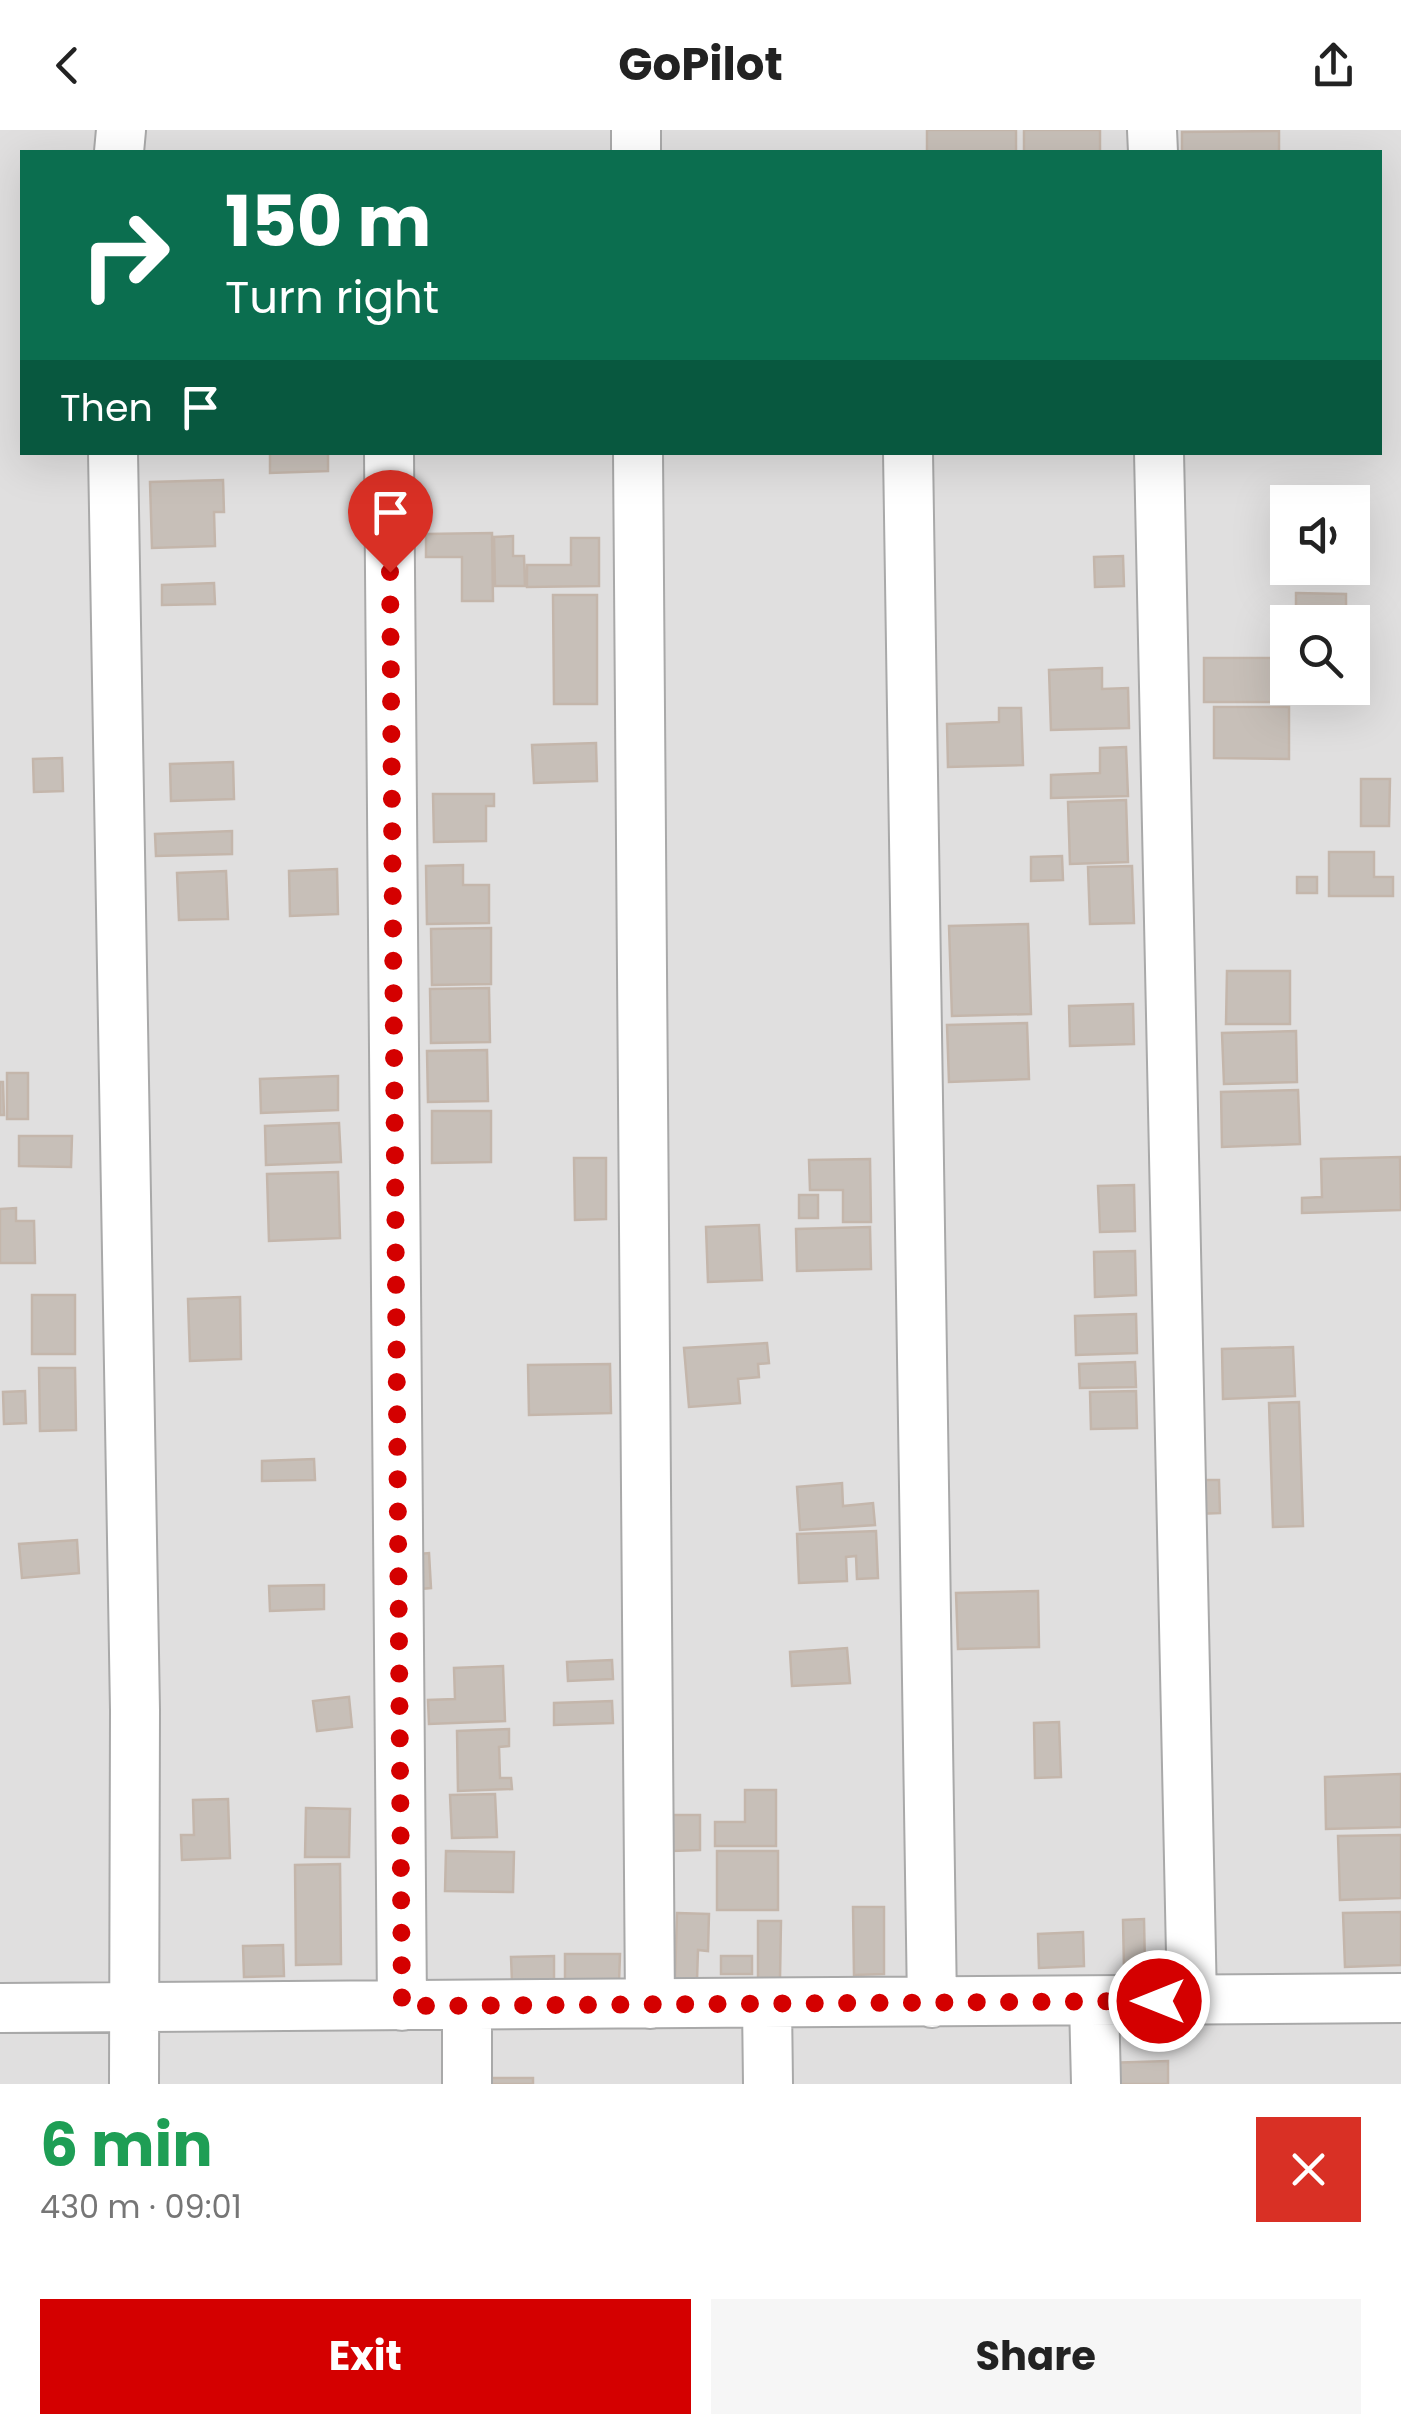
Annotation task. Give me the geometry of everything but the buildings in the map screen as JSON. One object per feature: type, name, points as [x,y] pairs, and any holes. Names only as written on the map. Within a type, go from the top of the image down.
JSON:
[{"type":"street","points":[[114,455],[135,1710],[134,2084]]},
{"type":"street","points":[[390,455],[402,2006]]},
{"type":"street","points":[[638,455],[650,2004]]},
{"type":"street","points":[[908,455],[932,2002]]},
{"type":"street","points":[[1159,455],[1192,2000]]},
{"type":"street","points":[[0,2008],[1401,1998]]},
{"type":"street","points":[[1094,2002],[1096,2084]]},
{"type":"street","points":[[766,2004],[768,2084]]},
{"type":"street","points":[[467,2084],[468,2006]]},
{"type":"shaded area","points":[[0,130],[1401,130],[1401,2084],[0,2084]]},
{"type":"route","points":[[390,572],[402,2006],[1159,2001]]}]
